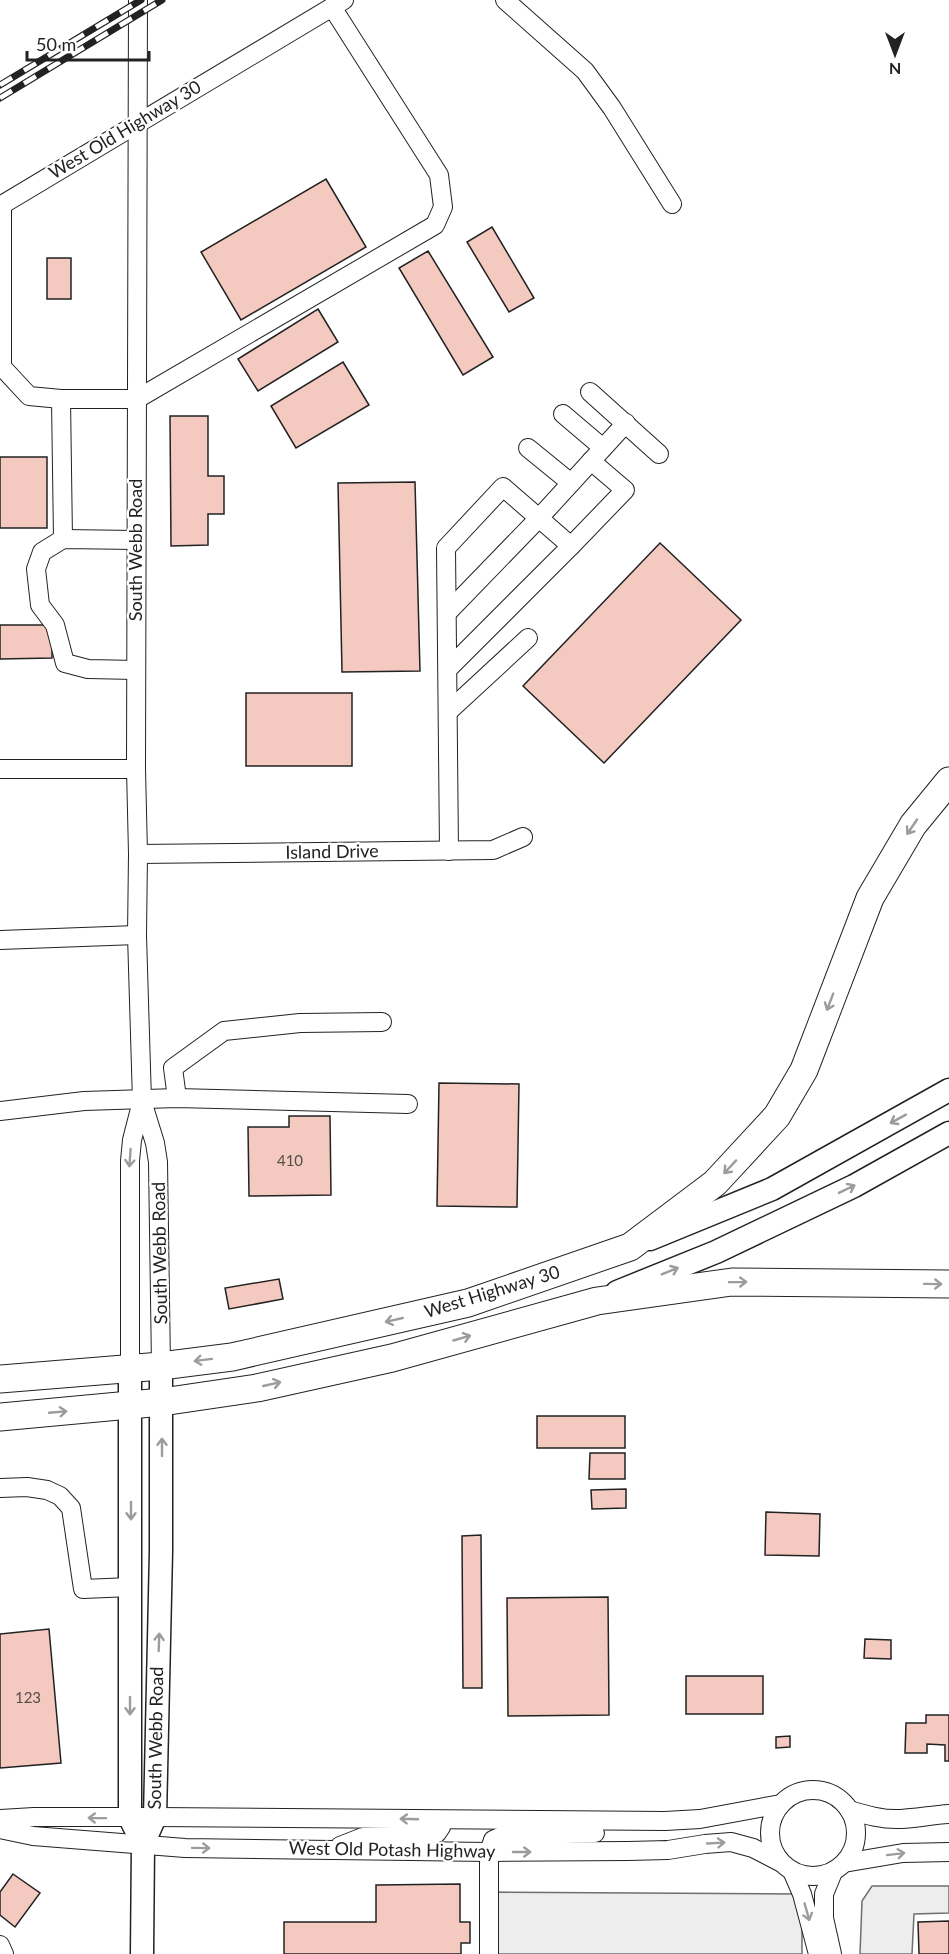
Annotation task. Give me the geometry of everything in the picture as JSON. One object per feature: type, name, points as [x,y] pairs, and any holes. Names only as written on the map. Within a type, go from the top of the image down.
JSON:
[{"type":"highway","points":[[630,1247],[716,1183],[777,1116],[804,1070],[870,898],[912,825],[949,781]]},
{"type":"highway","name":"West Highway 30","points":[[0,1379],[161,1366],[232,1357],[468,1303],[630,1247]]},
{"type":"highway","points":[[597,1301],[732,1282],[949,1284]]},
{"type":"highway","name":"West Highway 30","points":[[0,1417],[162,1402],[257,1388],[392,1358],[597,1301]]},
{"type":"main road","name":"West Highway 30","points":[[630,1247],[772,1189],[949,1090]]},
{"type":"main road","name":"West Highway 30","points":[[597,1301],[747,1237],[854,1186],[949,1133]]},
{"type":"main road","name":"South Webb Road","points":[[143,1844],[156,1817],[161,1366]]},
{"type":"main road","name":"South Webb Road","points":[[130,1368],[130,1818],[143,1844]]},
{"type":"main road","points":[[142,1954],[143,1844]]},
{"type":"street","name":"South Webb Road","points":[[138,0],[137,935],[142,1101],[155,1143],[158,1162],[161,1366]]},
{"type":"street","points":[[505,0],[585,71],[612,108],[672,204]]},
{"type":"street","name":"West Old Highway 30","points":[[1,205],[338,3]]},
{"type":"street","points":[[1,205],[2,367],[29,396],[61,399],[137,399],[435,225],[443,207],[439,175],[338,3]]},
{"type":"street","points":[[590,392],[659,454]]},
{"type":"street","points":[[61,399],[63,539]]},
{"type":"street","points":[[448,669],[625,490],[563,414]]},
{"type":"street","points":[[447,613],[539,518],[626,423]]},
{"type":"street","points":[[528,448],[571,483]]},
{"type":"street","points":[[449,850],[446,548],[503,487],[571,546]]},
{"type":"street","points":[[136,540],[63,539],[42,552],[36,570],[40,605],[55,625],[65,663],[88,669],[136,670]]},
{"type":"street","points":[[448,712],[528,638]]},
{"type":"street","points":[[0,769],[136,769]]},
{"type":"street","name":"Island Drive","points":[[138,854],[493,850],[523,837]]},
{"type":"street","points":[[0,940],[137,935]]},
{"type":"street","points":[[177,1098],[173,1068],[224,1031],[300,1023],[382,1022]]},
{"type":"street","points":[[0,1111],[84,1101],[142,1101],[177,1098],[408,1104]]},
{"type":"street","name":"South Webb Road","points":[[130,1368],[130,1161],[132,1140],[142,1101]]},
{"type":"street","points":[[0,1488],[27,1487],[47,1490],[60,1496],[71,1508],[83,1589],[130,1587]]},
{"type":"street","points":[[818,1954],[802,1894],[771,1846],[770,1827],[774,1814],[781,1804],[796,1793],[815,1790],[832,1795],[849,1810],[855,1823],[856,1837],[852,1851],[839,1867],[824,1894],[824,1918],[832,1954]]},
{"type":"street","name":"West Old Potash Highway","points":[[0,1819],[156,1817],[665,1821],[700,1819],[781,1804]]},
{"type":"street","points":[[849,1810],[877,1818],[901,1819],[949,1814]]},
{"type":"street","points":[[333,1850],[363,1837],[437,1833],[442,1820]]},
{"type":"street","points":[[489,1954],[489,1852],[492,1840],[502,1836],[596,1833],[628,1821]]},
{"type":"street","name":"West Old Potash Highway","points":[[0,1829],[33,1836],[185,1848],[489,1852],[668,1850],[731,1842],[753,1848],[786,1867]]},
{"type":"street","points":[[786,1867],[805,1876],[820,1876],[839,1867],[903,1853],[949,1852]]},
{"type":"street","points":[[0,1945],[4,1954]]},
{"type":"shaded area","points":[[872,1886],[949,1886],[949,1913],[914,1914],[912,1954],[860,1954],[862,1901]]},
{"type":"shaded area","points":[[487,1892],[802,1894],[802,1954],[487,1954]]},
{"type":"building","points":[[326,179],[366,247],[241,320],[201,252]]},
{"type":"building","points":[[492,227],[534,298],[509,312],[467,242]]},
{"type":"building","points":[[428,251],[493,357],[463,375],[399,268]]},
{"type":"building","points":[[47,258],[71,258],[71,299],[47,299]]},
{"type":"building","points":[[318,309],[338,342],[258,391],[238,359]]},
{"type":"building","points":[[343,362],[369,405],[296,448],[271,406]]},
{"type":"building","points":[[170,416],[208,416],[208,476],[224,476],[224,514],[208,514],[208,545],[171,546]]},
{"type":"building","points":[[0,457],[47,457],[47,528],[0,528]]},
{"type":"building","points":[[415,482],[420,671],[342,672],[338,483]]},
{"type":"building","points":[[660,543],[741,620],[604,763],[523,686]]},
{"type":"building","points":[[0,625],[52,625],[52,658],[0,659]]},
{"type":"building","points":[[246,693],[352,693],[352,766],[246,766]]},
{"type":"building","points":[[439,1083],[519,1084],[517,1207],[437,1206]]},
{"type":"building","points":[[289,1116],[330,1116],[331,1195],[249,1196],[248,1127],[289,1127]]},
{"type":"building","points":[[279,1279],[283,1299],[229,1309],[225,1288]]},
{"type":"building","points":[[537,1416],[625,1416],[625,1448],[537,1448]]},
{"type":"building","points":[[590,1453],[625,1453],[625,1479],[589,1479]]},
{"type":"building","points":[[626,1489],[626,1508],[592,1509],[591,1490]]},
{"type":"building","points":[[766,1512],[820,1514],[819,1556],[765,1555]]},
{"type":"building","points":[[481,1535],[482,1688],[463,1688],[462,1536]]},
{"type":"building","points":[[608,1597],[609,1715],[508,1716],[507,1598]]},
{"type":"building","points":[[49,1629],[61,1763],[0,1768],[0,1634]]},
{"type":"building","points":[[865,1639],[891,1640],[891,1659],[864,1658]]},
{"type":"building","points":[[686,1676],[763,1676],[763,1714],[686,1714]]},
{"type":"building","points":[[926,1715],[949,1715],[949,1761],[945,1761],[945,1745],[927,1744],[927,1753],[905,1753],[906,1723],[926,1723]]},
{"type":"building","points":[[790,1736],[790,1747],[776,1748],[776,1737]]},
{"type":"building","points":[[13,1874],[40,1893],[15,1927],[0,1915],[0,1892]]},
{"type":"building","points":[[460,1884],[460,1922],[470,1922],[470,1943],[461,1943],[461,1954],[284,1954],[284,1922],[376,1922],[376,1885]]},
{"type":"building","points":[[949,1921],[949,1954],[919,1954],[918,1922]]},
{"type":"railway","points":[[0,85],[141,0]]},
{"type":"railway","points":[[0,98],[162,0]]}]
